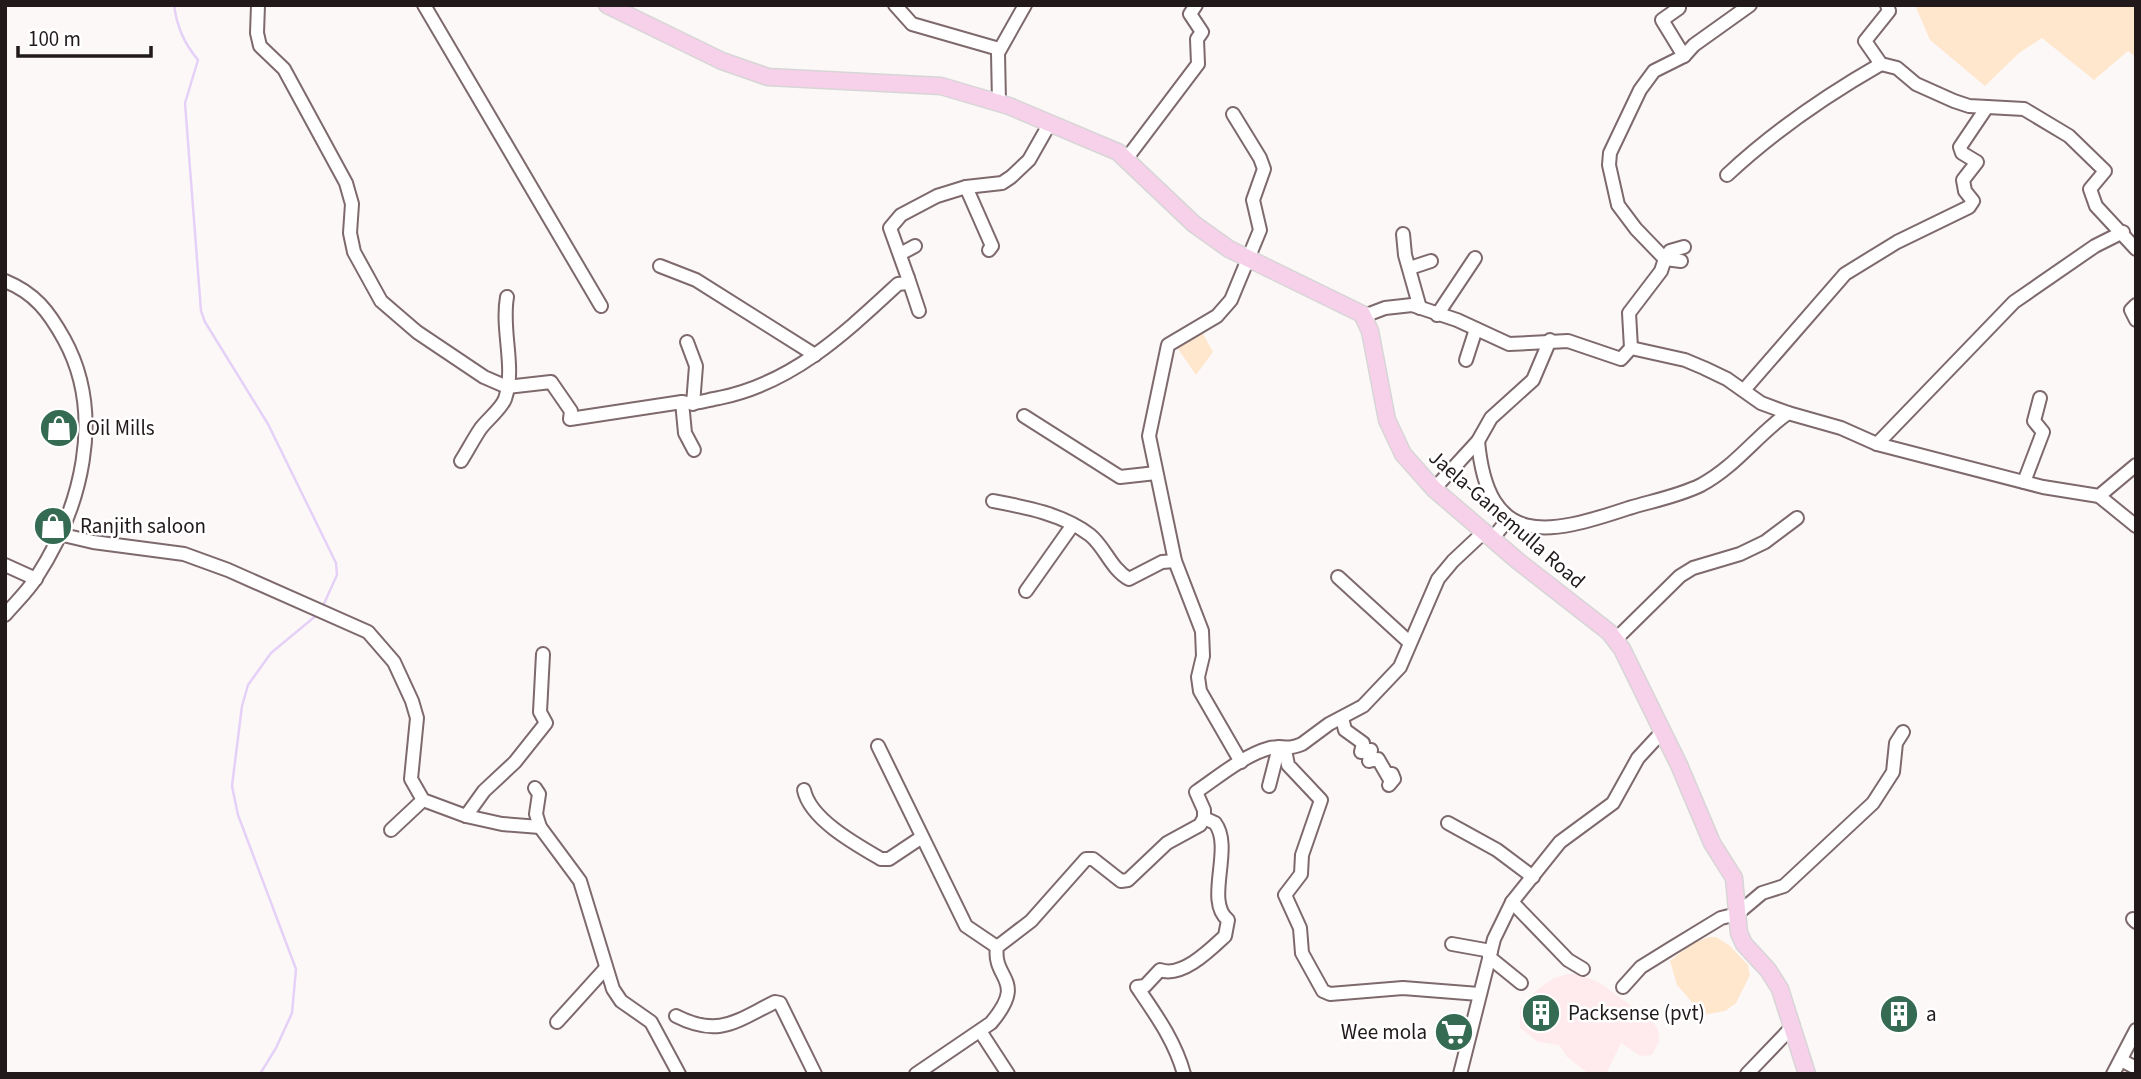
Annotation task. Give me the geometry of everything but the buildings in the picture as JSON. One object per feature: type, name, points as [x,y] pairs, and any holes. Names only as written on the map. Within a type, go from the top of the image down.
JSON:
[{"type":"main road","points":[[607,5],[722,61],[768,77],[941,86],[999,102],[1050,122],[1127,158],[1194,224],[1248,258],[1350,306],[1364,316]]},
{"type":"main road","name":"Jaela-Ganemulla Road","points":[[1364,316],[1394,439],[1434,489],[1616,639],[1712,844],[1734,878],[1737,914],[1744,944],[1775,979],[1807,1074]]},
{"type":"street","points":[[258,5],[257,33],[260,46],[284,69],[345,183],[352,204],[350,233],[354,252],[381,301],[418,332],[484,377],[507,387],[551,382],[571,411],[570,419],[748,392],[836,341],[898,284],[906,283],[908,278]]},
{"type":"street","points":[[424,5],[601,306]]},
{"type":"street","points":[[895,5],[912,24],[999,49]]},
{"type":"street","points":[[999,102],[999,49],[1025,5]]},
{"type":"street","points":[[1127,158],[1198,64],[1197,39],[1202,32],[1190,14],[1196,5]]},
{"type":"street","points":[[1677,5],[1679,8],[1662,20],[1684,56]]},
{"type":"street","points":[[1681,261],[1665,259],[1636,229],[1618,205],[1609,165],[1611,153],[1640,90],[1654,71],[1684,56],[1694,45],[1750,5]]},
{"type":"street","points":[[1887,5],[1889,10],[1865,41],[1881,64],[1896,68],[1916,84],[1954,101],[1987,107],[2024,109],[2069,136],[2105,171],[2090,188],[2096,206],[2136,249]]},
{"type":"street","points":[[1727,175],[1757,147],[1827,94],[1881,64]]},
{"type":"street","points":[[1744,390],[1845,274],[1898,242],[1969,206],[1973,201],[1965,191],[1963,180],[1977,163],[1962,153],[1960,147],[1987,107]]},
{"type":"street","points":[[1233,114],[1264,169],[1253,200],[1260,230],[1231,300],[1224,309],[1173,341],[1165,352],[1149,421],[1149,436],[1175,561],[1202,631],[1203,656],[1198,677],[1200,691],[1241,762]]},
{"type":"street","points":[[919,311],[890,228],[901,215],[937,196],[965,187],[1002,183],[1030,160],[1050,122]]},
{"type":"street","points":[[965,187],[992,246],[989,250]]},
{"type":"street","points":[[1877,444],[2014,302],[2095,246],[2123,232]]},
{"type":"street","points":[[1404,234],[1420,308]]},
{"type":"street","points":[[900,254],[915,246]]},
{"type":"street","points":[[1364,316],[1397,306],[1420,308],[1509,344],[1568,341],[1621,359],[1631,348],[1629,313],[1661,271],[1670,251],[1684,247]]},
{"type":"street","points":[[1437,315],[1475,258]]},
{"type":"street","points":[[1410,268],[1431,261]]},
{"type":"street","points":[[660,266],[696,280],[815,355]]},
{"type":"street","points":[[5,281],[25,289],[50,314],[75,358],[87,433],[79,482],[59,534],[36,579],[5,615]]},
{"type":"street","points":[[461,461],[480,430],[504,402],[507,387],[508,348],[504,329],[507,297]]},
{"type":"street","points":[[2136,305],[2131,310],[2136,320]]},
{"type":"street","points":[[1466,360],[1476,329]]},
{"type":"street","points":[[1434,489],[1478,441],[1492,418],[1533,380],[1550,340]]},
{"type":"street","points":[[687,342],[696,366],[687,403],[685,433],[694,450]]},
{"type":"street","points":[[1631,348],[1685,360],[1727,379],[1761,403],[1841,428],[1877,444],[2024,482],[2099,496],[2136,526]]},
{"type":"street","points":[[2024,482],[2043,432],[2034,421],[2040,398]]},
{"type":"street","points":[[1478,441],[1486,487],[1509,518],[1549,530],[1700,485],[1743,455],[1788,413]]},
{"type":"street","points":[[1024,416],[1120,477],[1156,473]]},
{"type":"street","points":[[2099,496],[2136,466]]},
{"type":"street","points":[[993,501],[1046,513],[1091,536],[1121,574],[1129,579],[1162,562],[1175,561]]},
{"type":"street","points":[[997,947],[1031,921],[1086,859],[1093,859],[1121,881],[1128,880],[1154,853],[1200,825],[1204,818],[1196,792],[1241,762],[1270,748],[1302,744],[1374,696],[1399,667],[1438,579],[1453,561],[1509,518]]},
{"type":"street","points":[[1616,639],[1680,576],[1693,568],[1740,554],[1765,542],[1797,518]]},
{"type":"street","points":[[1026,591],[1072,526]]},
{"type":"street","points":[[59,534],[93,542],[184,554],[228,570],[368,632],[394,662],[415,709],[417,718],[411,779],[424,800],[466,816],[502,824],[540,827]]},
{"type":"street","points":[[5,565],[36,579]]},
{"type":"street","points":[[1338,577],[1409,642]]},
{"type":"street","points":[[466,816],[484,790],[515,762],[546,723],[540,712],[543,654]]},
{"type":"street","points":[[1342,718],[1345,730],[1363,743],[1361,752],[1371,750],[1369,761],[1378,759],[1389,778],[1392,774],[1394,779],[1389,785]]},
{"type":"street","points":[[1460,1074],[1490,954],[1512,902],[1560,842],[1613,803],[1638,758],[1661,732]]},
{"type":"street","points":[[1623,987],[1641,967],[1721,918],[1737,914],[1762,893],[1784,886],[1873,803],[1893,772],[1896,743],[1903,732]]},
{"type":"street","points":[[878,746],[966,926],[997,947],[1009,992],[1000,1012],[980,1031],[916,1074]]},
{"type":"street","points":[[1269,786],[1282,748]]},
{"type":"street","points":[[1282,748],[1289,765],[1321,800],[1301,855],[1301,874],[1285,895],[1300,928],[1302,953],[1323,991],[1330,994],[1403,988],[1479,994]]},
{"type":"street","points":[[535,788],[539,794],[536,814],[540,827],[580,881],[605,969],[621,1002],[651,1022],[679,1074]]},
{"type":"street","points":[[804,790],[809,807],[821,818],[881,859],[889,859],[922,837]]},
{"type":"street","points":[[391,831],[424,800]]},
{"type":"street","points":[[1184,1074],[1168,1034],[1137,987],[1145,986],[1160,970],[1173,972],[1192,962],[1225,936],[1228,920],[1219,907],[1221,838],[1215,823],[1204,818]]},
{"type":"street","points":[[1448,823],[1497,850],[1533,877]]},
{"type":"street","points":[[1512,902],[1567,960],[1583,969]]},
{"type":"street","points":[[1452,944],[1490,954],[1521,983]]},
{"type":"street","points":[[557,1022],[605,969]]},
{"type":"street","points":[[677,1016],[698,1027],[723,1027],[775,1002],[780,1003],[815,1074]]},
{"type":"street","points":[[1747,1074],[1793,1026]]},
{"type":"street","points":[[2113,1074],[2136,1030]]},
{"type":"street","points":[[980,1031],[1008,1074]]},
{"type":"street","points":[[2121,1059],[2136,1068]]},
{"type":"shaded area","points":[[1915,5],[2136,5],[2136,57],[2128,51],[2094,80],[2042,38],[2019,53],[1985,86],[1930,40]]},
{"type":"shaded area","points":[[1202,332],[1213,352],[1196,375],[1176,346]]},
{"type":"shaded area","points":[[1716,937],[1729,945],[1748,965],[1750,975],[1736,1003],[1725,1011],[1703,1015],[1677,985],[1670,961],[1693,943]]},
{"type":"shaded area","points":[[1579,974],[1600,983],[1651,1020],[1658,1029],[1659,1042],[1652,1055],[1640,1056],[1621,1043],[1606,1074],[1589,1074],[1567,1057],[1559,1045],[1538,1042],[1520,1028],[1520,1007],[1554,978]]},
{"type":"waterway","points":[[174,5],[182,34],[198,60],[185,103],[201,311],[205,322],[268,424],[336,563],[337,575],[322,608]]},
{"type":"waterway","points":[[260,1074],[292,1013],[296,969],[238,815],[232,786],[242,706],[248,685],[271,653],[318,614]]},
{"type":"place","name":"Oil Mills","points":[[59,428]]},
{"type":"place","name":"Ranjith saloon","points":[[53,526]]},
{"type":"place","name":"Packsense (pvt)","points":[[1541,1013]]},
{"type":"place","name":"a","points":[[1899,1014]]},
{"type":"place","name":"Wee mola","points":[[1454,1032]]}]
